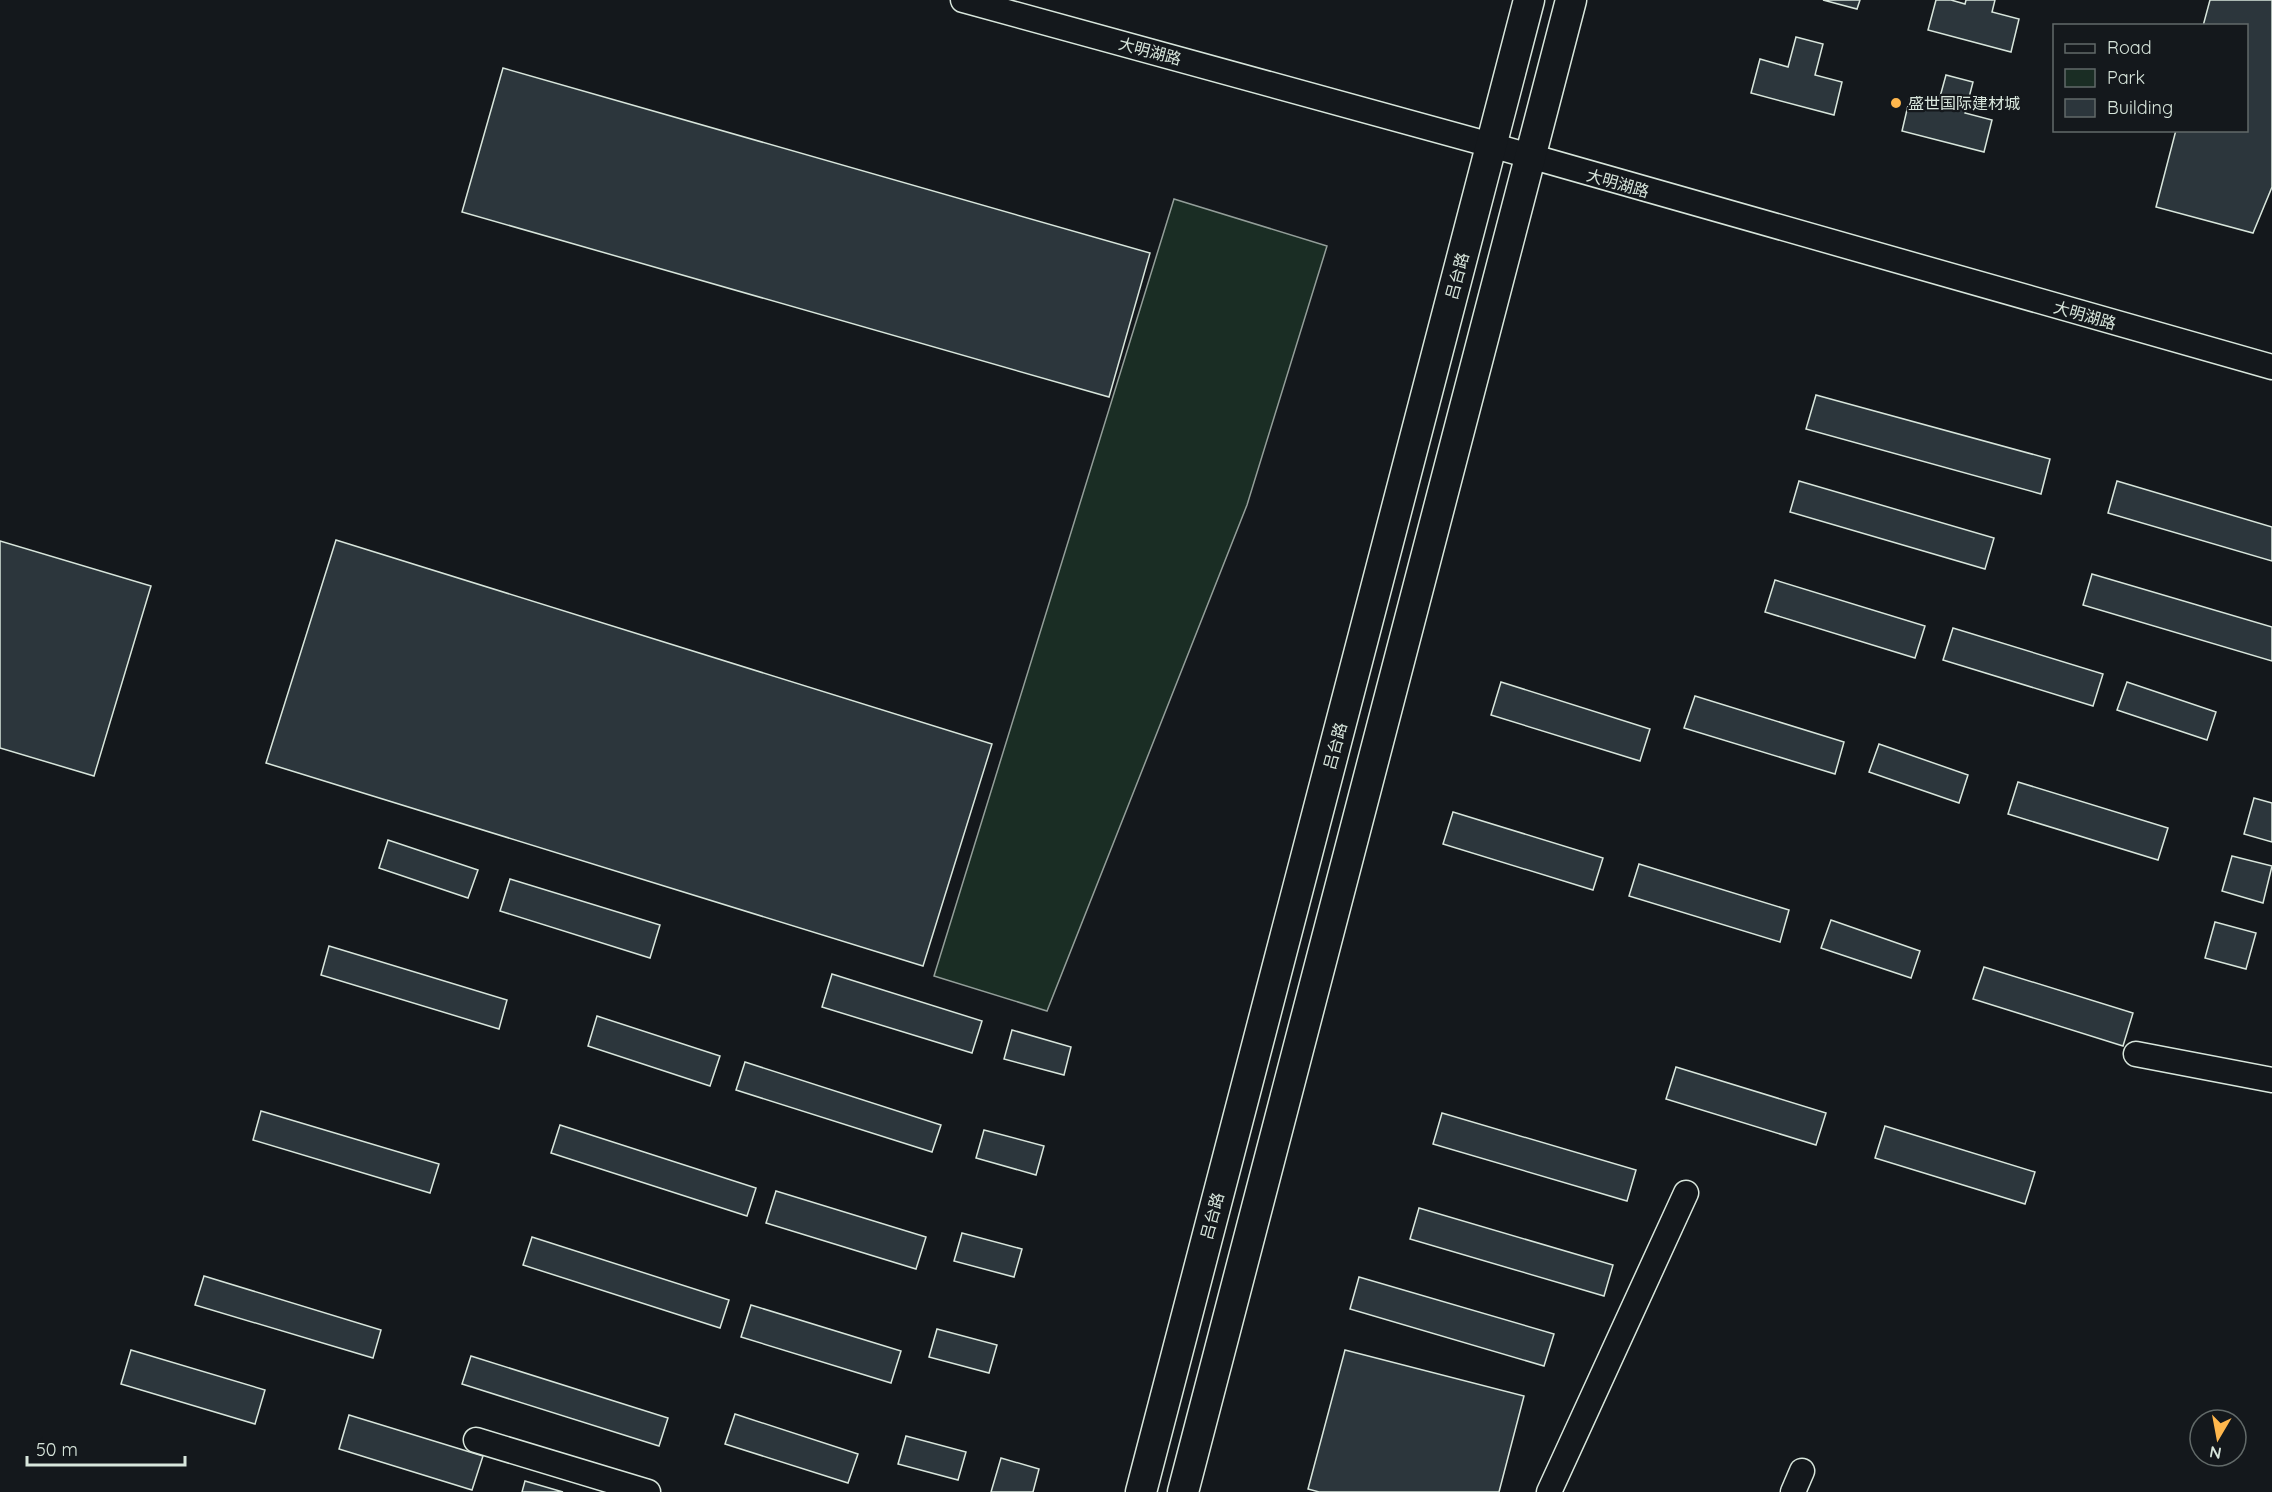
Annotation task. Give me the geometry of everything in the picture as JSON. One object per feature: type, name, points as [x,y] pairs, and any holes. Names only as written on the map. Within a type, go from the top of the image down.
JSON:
[{"type":"main road","name":"吕台路","points":[[1140,1492],[1529,0]]},
{"type":"main road","points":[[1183,1492],[1571,0]]},
{"type":"street","name":"大明湖路","points":[[963,0],[1491,145],[1530,158],[2272,367]]},
{"type":"street","points":[[2136,1054],[2272,1080]]},
{"type":"street","points":[[1549,1492],[1686,1193]]},
{"type":"street","points":[[476,1440],[648,1492]]},
{"type":"green space","points":[[1174,199],[1327,246],[1247,505],[1047,1011],[934,976]]},
{"type":"building","points":[[1823,0],[1860,0],[1857,9]]},
{"type":"building","points":[[1936,0],[1951,0],[1965,4],[1966,0],[1995,0],[1992,12],[2019,19],[2011,52],[1928,30]]},
{"type":"building","points":[[2210,0],[2272,0],[2272,187],[2253,233],[2156,207],[2175,132],[2248,132],[2248,24],[2204,24]]},
{"type":"building","points":[[1796,37],[1823,44],[1815,75],[1842,82],[1834,115],[1751,93],[1760,59],[1788,67]]},
{"type":"building","points":[[503,68],[1150,253],[1109,397],[462,212]]},
{"type":"building","points":[[1946,75],[1973,82],[1965,113],[1992,120],[1984,152],[1902,131],[1910,97],[1938,104]]},
{"type":"building","points":[[1816,395],[2050,459],[2041,494],[1806,429]]},
{"type":"building","points":[[1799,481],[1994,538],[1985,569],[1790,512]]},
{"type":"building","points":[[2117,481],[2272,527],[2272,561],[2108,513]]},
{"type":"building","points":[[336,540],[992,744],[923,966],[266,763]]},
{"type":"building","points":[[0,541],[151,586],[94,776],[0,748]]},
{"type":"building","points":[[2092,574],[2272,627],[2272,661],[2083,605]]},
{"type":"building","points":[[1775,580],[1925,626],[1915,658],[1765,612]]},
{"type":"building","points":[[1953,628],[2103,674],[2093,706],[1943,660]]},
{"type":"building","points":[[1501,682],[1650,729],[1640,761],[1491,715]]},
{"type":"building","points":[[2127,682],[2216,712],[2207,740],[2117,710]]},
{"type":"building","points":[[1695,696],[1844,742],[1835,774],[1684,728]]},
{"type":"building","points":[[1879,744],[1968,775],[1959,803],[1869,772]]},
{"type":"building","points":[[2018,782],[2168,828],[2158,860],[2008,814]]},
{"type":"building","points":[[2254,798],[2272,803],[2272,842],[2244,834]]},
{"type":"building","points":[[1453,812],[1603,858],[1593,890],[1443,844]]},
{"type":"building","points":[[388,840],[478,870],[468,898],[379,868]]},
{"type":"building","points":[[2232,856],[2272,866],[2263,903],[2222,891]]},
{"type":"building","points":[[1639,864],[1789,910],[1780,942],[1629,896]]},
{"type":"building","points":[[510,879],[660,925],[650,958],[500,911]]},
{"type":"building","points":[[1831,920],[1920,951],[1911,978],[1821,948]]},
{"type":"building","points":[[2215,922],[2256,933],[2246,969],[2205,958]]},
{"type":"building","points":[[329,946],[507,1000],[499,1029],[321,975]]},
{"type":"building","points":[[1984,967],[2133,1013],[2123,1046],[1973,999]]},
{"type":"building","points":[[832,974],[982,1021],[972,1053],[822,1007]]},
{"type":"building","points":[[597,1016],[720,1056],[710,1086],[588,1046]]},
{"type":"building","points":[[1012,1030],[1071,1047],[1064,1075],[1004,1059]]},
{"type":"building","points":[[745,1062],[941,1125],[932,1152],[736,1090]]},
{"type":"building","points":[[1676,1067],[1826,1113],[1816,1145],[1666,1099]]},
{"type":"building","points":[[261,1111],[439,1164],[430,1193],[253,1140]]},
{"type":"building","points":[[1442,1113],[1636,1170],[1627,1201],[1433,1144]]},
{"type":"building","points":[[560,1125],[756,1188],[747,1216],[551,1153]]},
{"type":"building","points":[[1885,1126],[2035,1172],[2025,1204],[1875,1158]]},
{"type":"building","points":[[984,1130],[1044,1146],[1036,1175],[976,1158]]},
{"type":"building","points":[[776,1191],[926,1237],[916,1269],[766,1223]]},
{"type":"building","points":[[1419,1208],[1613,1265],[1604,1296],[1410,1239]]},
{"type":"building","points":[[962,1233],[1022,1249],[1014,1277],[954,1261]]},
{"type":"building","points":[[532,1237],[729,1300],[720,1328],[523,1265]]},
{"type":"building","points":[[204,1276],[381,1330],[373,1358],[195,1305]]},
{"type":"building","points":[[1359,1277],[1554,1334],[1544,1366],[1350,1309]]},
{"type":"building","points":[[751,1305],[901,1351],[891,1383],[741,1337]]},
{"type":"building","points":[[937,1329],[997,1345],[989,1373],[929,1357]]},
{"type":"building","points":[[131,1350],[265,1390],[255,1424],[121,1384]]},
{"type":"building","points":[[1345,1350],[1524,1396],[1499,1492],[1319,1492],[1308,1489]]},
{"type":"building","points":[[471,1356],[668,1418],[659,1446],[462,1384]]},
{"type":"building","points":[[735,1414],[858,1454],[848,1483],[725,1444]]},
{"type":"building","points":[[349,1415],[483,1456],[472,1490],[339,1449]]},
{"type":"building","points":[[906,1436],[966,1452],[958,1480],[898,1464]]},
{"type":"building","points":[[1001,1458],[1039,1469],[1033,1492],[991,1492]]},
{"type":"building","points":[[525,1481],[563,1492],[522,1492]]},
{"type":"place","name":"盛世国际建材城","points":[[1896,103]]}]
